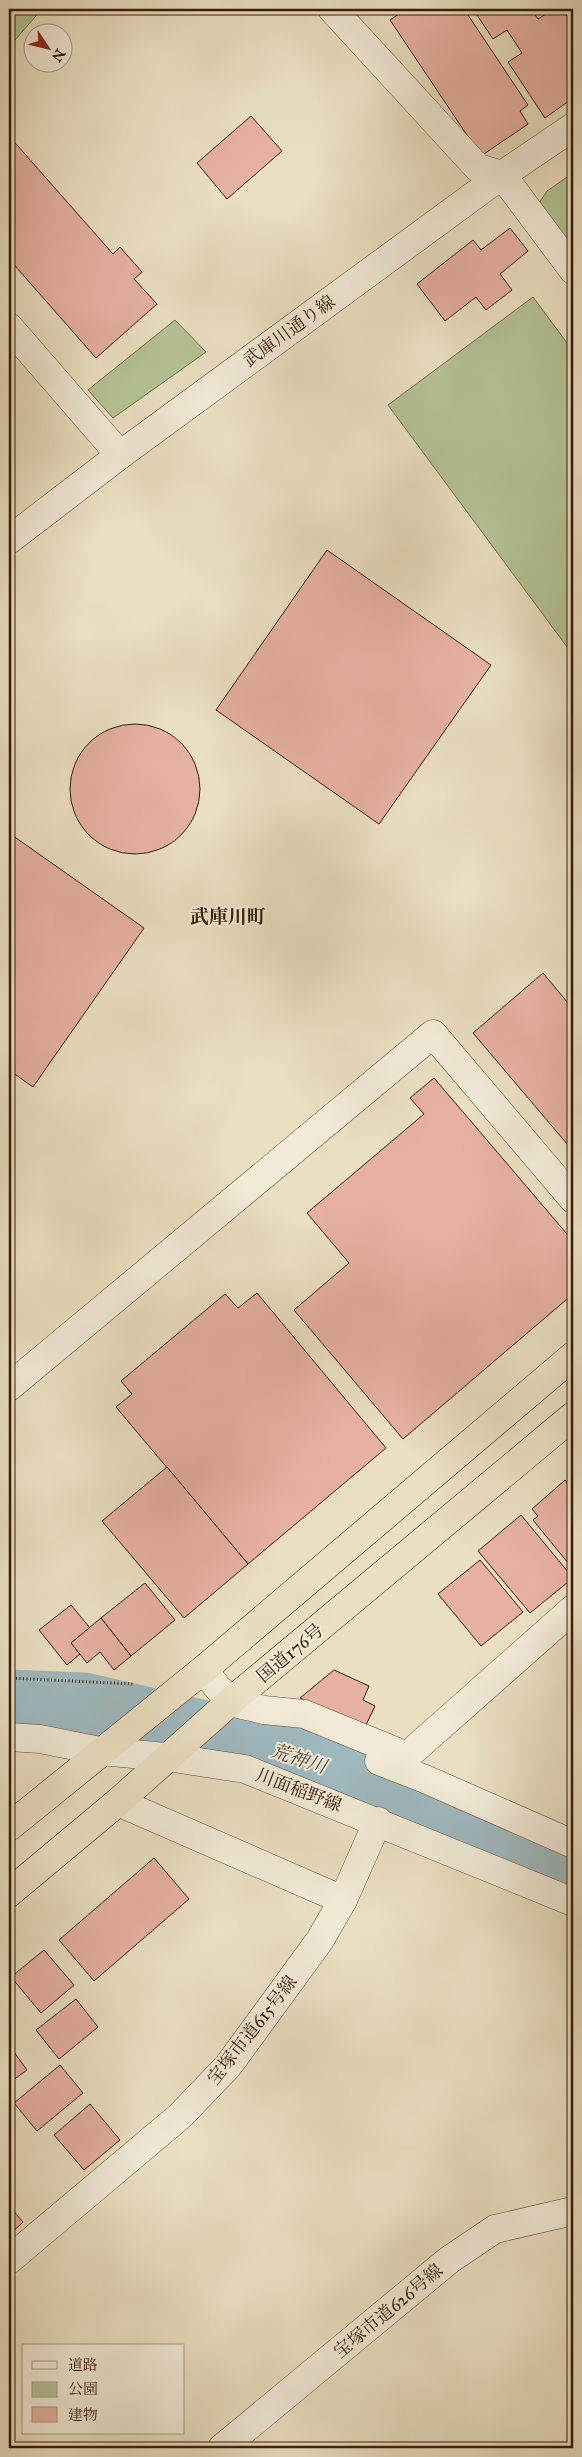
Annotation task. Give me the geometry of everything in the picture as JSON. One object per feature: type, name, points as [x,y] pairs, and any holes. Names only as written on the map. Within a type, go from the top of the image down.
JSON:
[{"type":"highway","points":[[9,1827],[109,1744],[203,1670],[573,1356]]},
{"type":"highway","name":"国道176号","points":[[9,1893],[118,1802],[222,1709],[573,1416]]},
{"type":"street","points":[[347,13],[478,168],[502,174],[573,270]]},
{"type":"street","name":"武庫川通り線","points":[[11,533],[502,174],[573,127]]},
{"type":"street","points":[[9,327],[120,455]]},
{"type":"street","points":[[9,1387],[433,1034],[573,1199]]},
{"type":"street","points":[[203,1670],[222,1709],[264,1710],[304,1714],[407,1756],[573,1609]]},
{"type":"street","points":[[264,1710],[296,1730],[425,1779],[573,1844]]},
{"type":"street","name":"川面稲野線","points":[[9,1737],[109,1744],[244,1769],[573,1902]]},
{"type":"street","points":[[118,1802],[343,1900]]},
{"type":"street","name":"宝塚市道615号線","points":[[9,2260],[180,2116],[228,2066],[320,1940],[343,1900],[378,1822]]},
{"type":"street","name":"宝塚市道626号線","points":[[222,2448],[449,2260],[495,2230],[547,2215],[573,2211]]},
{"type":"path","points":[[9,1678],[138,1683]]},
{"type":"green space","points":[[9,9],[42,9],[31,22],[22,22],[22,32],[9,47]]},
{"type":"green space","points":[[573,173],[573,255],[537,206],[547,191]]},
{"type":"green space","points":[[533,297],[573,351],[573,655],[388,405]]},
{"type":"green space","points":[[175,320],[206,352],[113,418],[88,390]]},
{"type":"building","points":[[406,9],[464,9],[528,105],[520,111],[528,124],[481,156],[390,20]]},
{"type":"building","points":[[473,9],[531,9],[538,19],[554,9],[562,9],[573,24],[573,98],[545,118],[508,62],[522,53],[507,30],[493,39]]},
{"type":"building","points":[[251,116],[282,151],[227,199],[197,163]]},
{"type":"building","points":[[9,136],[113,254],[120,247],[142,272],[134,279],[157,304],[96,358],[9,259]]},
{"type":"building","points":[[510,228],[528,251],[500,274],[512,290],[486,310],[476,297],[445,321],[417,284],[473,240],[481,250]]},
{"type":"building","points":[[327,550],[491,665],[379,824],[216,710]]},
{"type":"building","points":[[135,724],[160,728],[181,743],[196,764],[200,789],[196,814],[181,835],[160,850],[135,854],[110,850],[89,835],[74,814],[70,789],[74,764],[89,743],[110,728]]},
{"type":"building","points":[[9,833],[144,928],[33,1087],[9,1070]]},
{"type":"building","points":[[573,870],[573,883],[567,875]]},
{"type":"building","points":[[543,973],[573,1009],[573,1151],[473,1033]]},
{"type":"building","points":[[434,1078],[573,1241],[573,1294],[403,1439],[294,1310],[349,1263],[307,1213],[424,1114],[410,1098]]},
{"type":"building","points":[[257,1293],[386,1448],[248,1564],[116,1407],[132,1394],[121,1381],[225,1294],[238,1308]]},
{"type":"building","points":[[167,1467],[248,1564],[184,1618],[102,1521]]},
{"type":"building","points":[[565,1480],[573,1489],[573,1569],[533,1520],[538,1516],[532,1509]]},
{"type":"building","points":[[521,1515],[573,1578],[530,1613],[478,1551]]},
{"type":"building","points":[[480,1560],[523,1612],[481,1646],[438,1594]]},
{"type":"building","points":[[145,1583],[175,1620],[131,1656],[101,1618]]},
{"type":"building","points":[[71,1605],[90,1628],[71,1643],[80,1654],[67,1665],[39,1630]]},
{"type":"building","points":[[101,1618],[131,1656],[114,1670],[100,1652],[87,1663],[71,1643]]},
{"type":"building","points":[[334,1670],[369,1686],[363,1700],[375,1706],[364,1729],[300,1698]]},
{"type":"building","points":[[154,1858],[189,1899],[94,1981],[59,1940]]},
{"type":"building","points":[[44,1950],[74,1985],[41,2013],[11,1977]]},
{"type":"building","points":[[76,1999],[98,2027],[59,2059],[36,2030]]},
{"type":"building","points":[[9,2045],[27,2070],[9,2083]]},
{"type":"building","points":[[60,2065],[83,2093],[37,2131],[14,2103]]},
{"type":"building","points":[[90,2104],[120,2140],[84,2170],[54,2135]]},
{"type":"building","points":[[9,2206],[23,2222],[9,2235]]},
{"type":"waterway","name":"荒神川","points":[[9,1702],[83,1705],[265,1747],[391,1787],[573,1871]]},
{"type":"waterway","name":"荒神川","points":[[391,1787],[396,1783]]},
{"type":"district","name":"武庫川町","points":[[228,916]]}]
